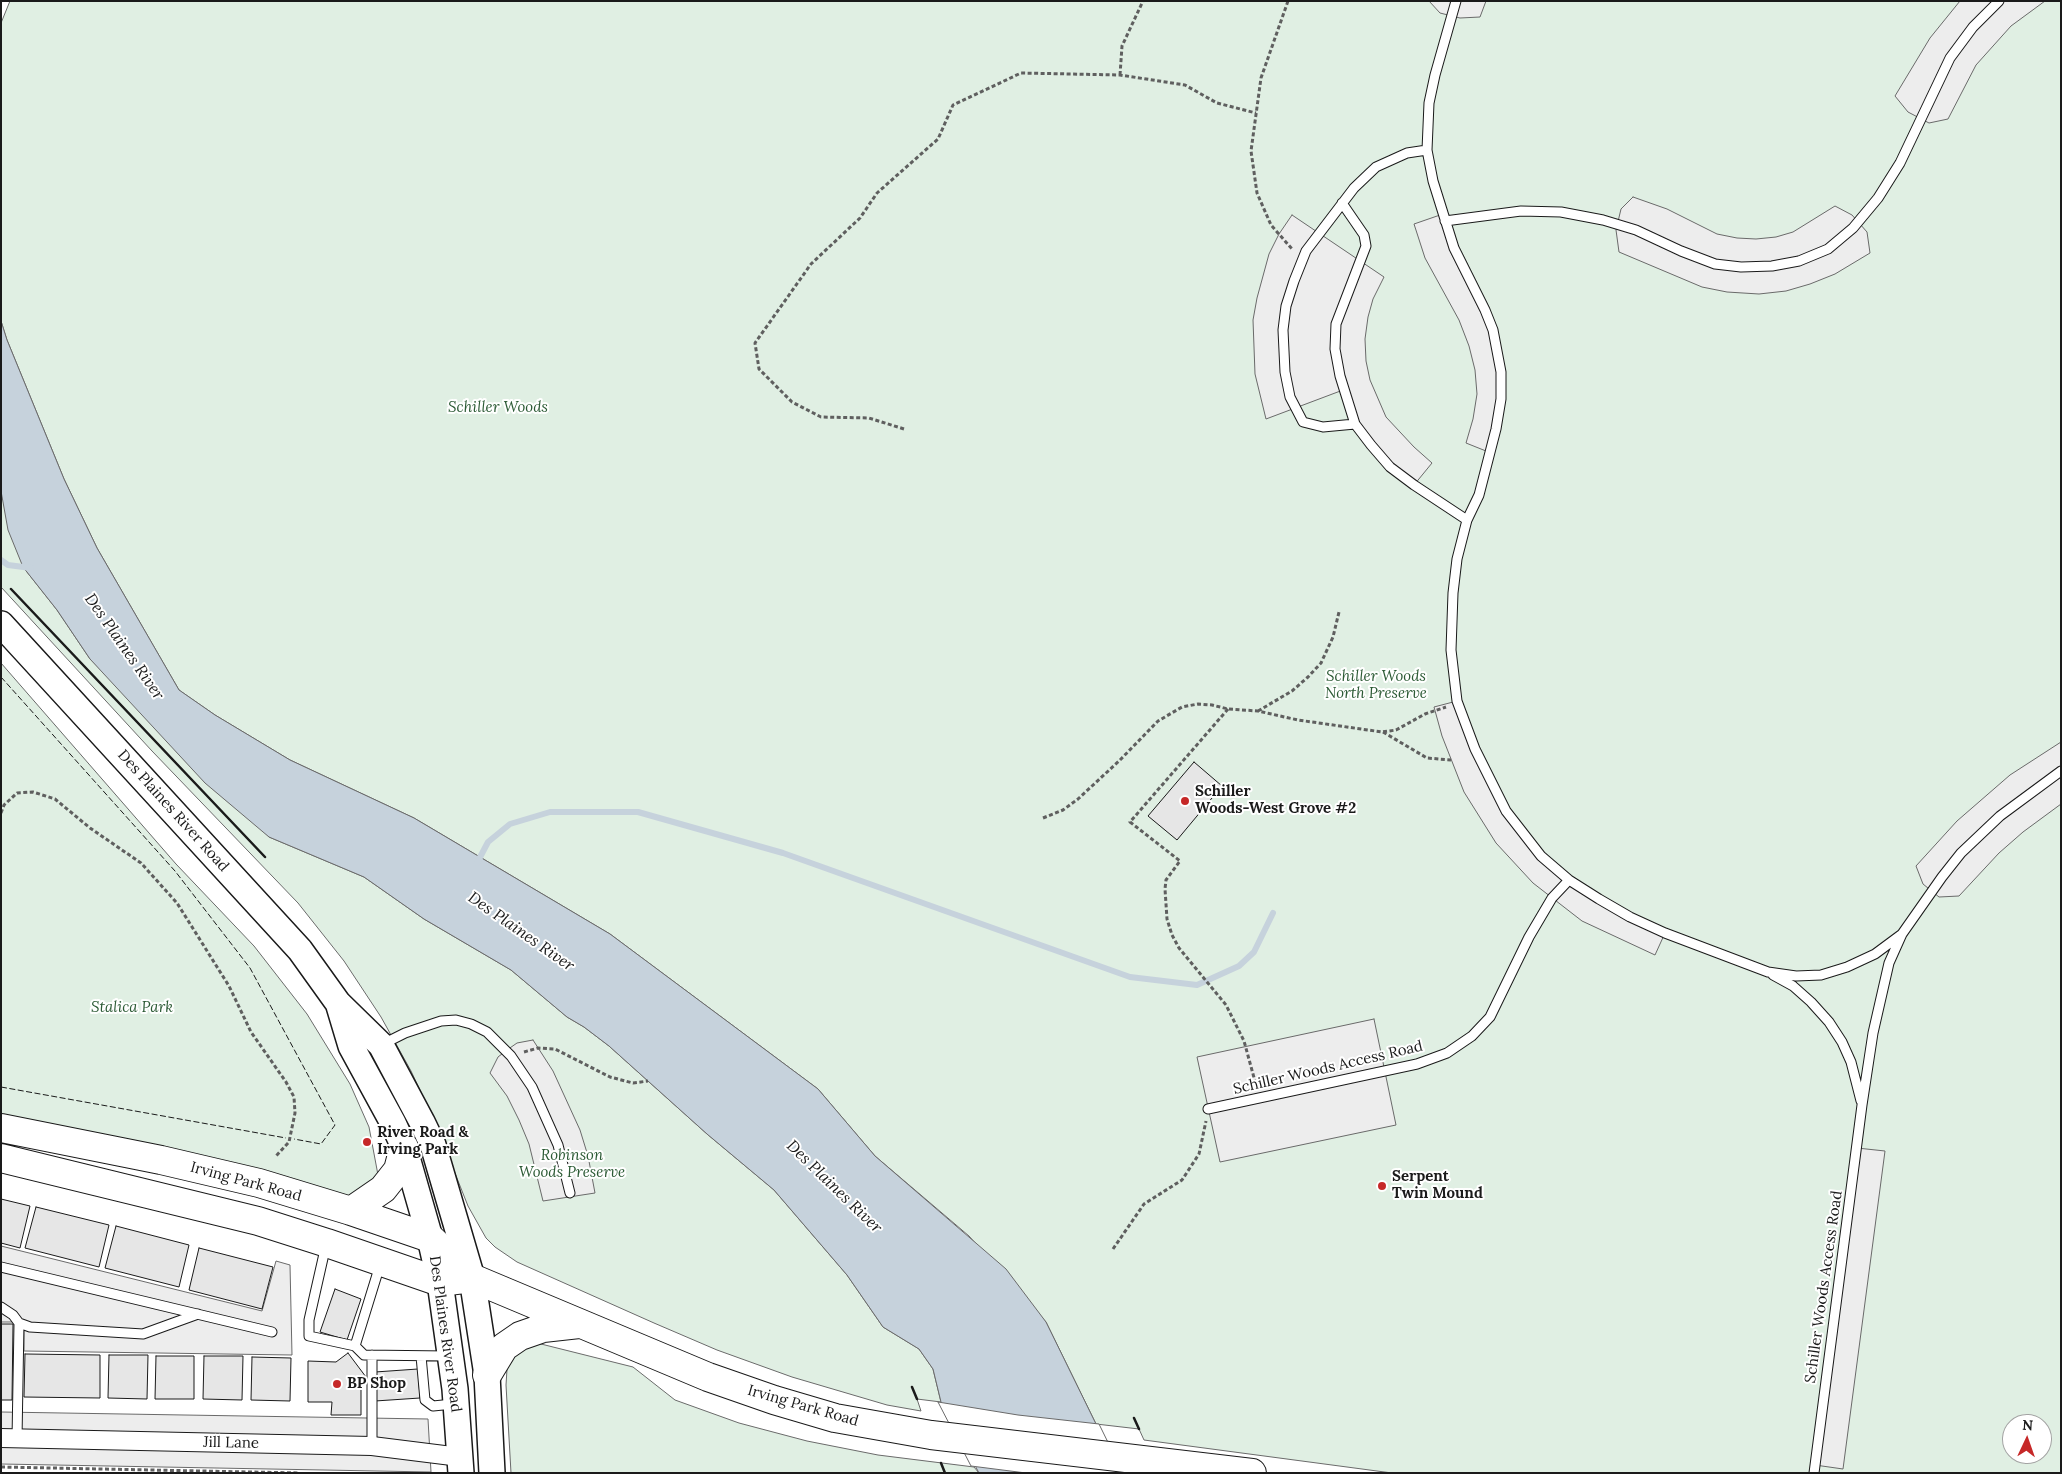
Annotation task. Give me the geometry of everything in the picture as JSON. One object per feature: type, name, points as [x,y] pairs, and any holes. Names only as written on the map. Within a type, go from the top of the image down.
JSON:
[{"type":"main road","name":"Des Plaines River Road","points":[[1,624],[300,950],[338,1003],[381,1045],[433,1145],[472,1278],[487,1375],[492,1473]]},
{"type":"main road","name":"Des Plaines River Road","points":[[338,1003],[351,1046],[404,1147],[430,1238],[440,1282],[456,1404],[461,1465]]},
{"type":"main road","name":"Irving Park Road","points":[[1,1128],[161,1160],[259,1183],[351,1211],[430,1238],[472,1278],[708,1377],[774,1400],[836,1418],[931,1435],[1252,1473]]},
{"type":"main road","points":[[351,1211],[383,1189],[398,1170],[404,1147]]},
{"type":"main road","name":"Irving Park Road","points":[[1,1158],[258,1222],[327,1242],[440,1282],[472,1278]]},
{"type":"main road","points":[[487,1375],[504,1347],[520,1336],[543,1328],[582,1323]]},
{"type":"street","name":"Jill Lane","points":[[9,1439],[372,1446],[461,1465]]},
{"type":"lane","name":"Schiller Woods Access Road","points":[[1456,1],[1434,74],[1429,103],[1427,150],[1433,181],[1454,248],[1493,330],[1501,372],[1501,399],[1496,429],[1479,495],[1467,520],[1457,560],[1452,608],[1451,650],[1458,703],[1475,749],[1506,811],[1541,856],[1569,880],[1630,917],[1656,929],[1768,972],[1793,986],[1829,1022],[1842,1042],[1851,1062],[1862,1105]]},
{"type":"lane","points":[[1445,221],[1521,211],[1561,212],[1603,220],[1636,230],[1715,264],[1741,268],[1772,266],[1798,261],[1828,249],[1853,228],[1878,198],[1900,163],[1950,58],[1973,27],[1999,1]]},
{"type":"lane","points":[[1355,424],[1323,427],[1303,422],[1290,397],[1283,352],[1286,306],[1302,260],[1318,233],[1363,177],[1376,167],[1407,153],[1427,150]]},
{"type":"lane","points":[[1342,203],[1364,235],[1366,246],[1336,324],[1335,349],[1340,376],[1355,424],[1390,466],[1414,485],[1467,520]]},
{"type":"lane","name":"Schiller Woods Access Road","points":[[1814,1473],[1862,1105],[1881,993],[1889,963],[1902,934],[1961,853],[2000,816],[2046,780],[2061,771]]},
{"type":"lane","name":"Schiller Woods Access Road","points":[[1208,1108],[1417,1064],[1446,1053],[1472,1036],[1490,1017],[1529,937],[1552,898],[1569,880]]},
{"type":"lane","name":"Schiller Woods Access Road","points":[[1768,972],[1796,976],[1821,975],[1846,968],[1875,954],[1902,934]]},
{"type":"lane","points":[[381,1045],[422,1026],[440,1021],[456,1020],[471,1024],[487,1032],[511,1056],[532,1087],[558,1146],[570,1193]]},
{"type":"lane","points":[[327,1242],[308,1320],[309,1336],[355,1346],[364,1355],[450,1356]]},
{"type":"lane","points":[[355,1346],[381,1262]]},
{"type":"lane","points":[[1,1267],[272,1332]]},
{"type":"lane","points":[[1,1307],[13,1314],[19,1322],[30,1327],[142,1334],[198,1314]]},
{"type":"lane","points":[[9,1439],[19,1322]]},
{"type":"lane","points":[[372,1355],[372,1446]]},
{"type":"lane","points":[[421,1356],[425,1400],[433,1406],[456,1404]]},
{"type":"path","points":[[1120,75],[1122,46],[1143,1]]},
{"type":"path","points":[[1288,1],[1261,78],[1251,151],[1257,192],[1271,225],[1302,260]]},
{"type":"path","points":[[904,429],[869,418],[821,417],[792,402],[760,369],[755,343],[811,264],[860,218],[877,193],[938,139],[953,105],[1021,73],[1120,75],[1185,85],[1217,103],[1256,113]]},
{"type":"path","points":[[1258,711],[1292,691],[1321,663],[1333,637],[1339,612]]},
{"type":"path","points":[[1044,818],[1063,810],[1078,799],[1119,762],[1153,726],[1182,707],[1198,704],[1212,705],[1382,732],[1396,730],[1425,714],[1458,703]]},
{"type":"path","points":[[1228,709],[1130,822],[1180,861],[1166,880],[1164,890],[1167,919],[1172,935],[1179,948],[1226,1005],[1244,1041],[1259,1098]]},
{"type":"path","points":[[1382,732],[1427,758],[1451,760]]},
{"type":"path","points":[[1,812],[4,805],[17,793],[33,792],[54,800],[90,828],[142,863],[177,903],[229,986],[251,1032],[286,1082],[294,1098],[295,1113],[289,1142],[276,1156]]},
{"type":"path","points":[[511,1056],[538,1048],[555,1049],[610,1077],[633,1083],[648,1081]]},
{"type":"path","points":[[1113,1249],[1144,1204],[1182,1180],[1199,1154],[1208,1108]]},
{"type":"path","points":[[1,1467],[300,1473]]},
{"type":"green space","name":"Schiller Woods North Preserve","points":[[10,1],[2061,1],[2061,1473],[1392,1473],[1144,1440],[1139,1429],[1096,1424],[1046,1322],[969,1236],[875,1156],[818,1089],[610,934],[414,818],[290,760],[215,715],[179,690],[97,548],[64,479],[1,321],[1,23]]},
{"type":"green space","name":"Robinson Woods Preserve","points":[[1,491],[23,567],[57,610],[90,659],[269,837],[364,877],[424,919],[511,970],[567,1017],[609,1046],[707,1134],[774,1190],[847,1275],[883,1327],[919,1349],[933,1369],[941,1402],[917,1399],[921,1411],[887,1405],[792,1377],[717,1350],[654,1323],[517,1262],[495,1247],[486,1238],[468,1206],[433,1118],[411,1071],[381,1017],[344,961],[298,903],[152,751],[1,587]]},
{"type":"green space","name":"Stalica Park","points":[[1,663],[176,864],[254,946],[307,1014],[350,1084],[369,1127],[378,1175],[360,1196],[345,1196],[191,1156],[1,1114]]},
{"type":"green space","points":[[537,1343],[633,1367],[675,1400],[739,1423],[807,1441],[878,1455],[974,1467],[979,1473],[511,1473],[506,1385],[507,1369],[510,1357],[518,1348]]},
{"type":"shaded area","points":[[1429,1],[1486,1],[1480,17],[1460,18],[1440,13]]},
{"type":"shaded area","points":[[1960,1],[2045,1],[2011,26],[1976,65],[1948,119],[1929,123],[1908,112],[1895,96],[1930,38]]},
{"type":"shaded area","points":[[1633,197],[1667,209],[1717,234],[1756,239],[1776,237],[1793,232],[1835,206],[1852,215],[1867,232],[1870,253],[1835,274],[1786,291],[1759,294],[1727,292],[1702,287],[1619,252],[1616,230],[1621,209]]},
{"type":"shaded area","points":[[1443,214],[1485,310],[1501,372],[1491,453],[1466,443],[1473,419],[1477,394],[1475,370],[1469,346],[1459,320],[1425,258],[1414,224]]},
{"type":"shaded area","points":[[1292,215],[1384,277],[1373,299],[1368,317],[1365,339],[1366,361],[1370,380],[1386,417],[1432,463],[1414,485],[1390,467],[1355,424],[1343,390],[1266,419],[1255,374],[1253,320],[1269,254],[1279,234]]},
{"type":"shaded area","points":[[1457,701],[1464,722],[1523,835],[1569,880],[1665,933],[1655,955],[1582,921],[1533,883],[1496,843],[1464,792],[1442,736],[1434,707]]},
{"type":"shaded area","points":[[2061,742],[2061,804],[2023,832],[1999,853],[1959,896],[1939,897],[1923,884],[1916,866],[1957,821],[2010,775]]},
{"type":"shaded area","points":[[1374,1019],[1396,1125],[1220,1162],[1197,1057]]},
{"type":"shaded area","points":[[533,1040],[553,1071],[580,1130],[588,1156],[595,1193],[543,1201],[529,1144],[507,1096],[490,1073],[498,1057],[507,1050],[517,1043]]},
{"type":"shaded area","points":[[1857,1148],[1885,1151],[1843,1469],[1815,1465]]},
{"type":"shaded area","points":[[1,1246],[262,1311],[276,1261],[290,1265],[292,1355],[24,1351],[24,1322],[1,1322]]},
{"type":"shaded area","points":[[1,1412],[428,1419],[431,1472],[1,1464]]},
{"type":"water","name":"Des Plaines River","points":[[1,321],[64,479],[97,548],[179,690],[215,715],[290,760],[414,818],[610,934],[818,1089],[875,1156],[1006,1269],[1046,1322],[1120,1473],[979,1473],[941,1402],[933,1369],[919,1349],[883,1327],[847,1275],[774,1190],[707,1134],[609,1046],[567,1017],[511,970],[424,919],[364,877],[269,837],[205,783],[90,659],[57,610],[23,567],[8,530],[1,491]]},
{"type":"pier","points":[[938,1402],[1018,1415],[1099,1424],[1123,1473],[1026,1473],[971,1466]]},
{"type":"building","name":"Schiller Woods-West Grove #2","points":[[1194,762],[1222,786],[1177,840],[1148,816]]},
{"type":"building","points":[[1,1199],[30,1206],[20,1248],[1,1243]]},
{"type":"building","points":[[36,1207],[109,1225],[99,1267],[25,1248]]},
{"type":"building","points":[[116,1226],[189,1245],[179,1287],[105,1268]]},
{"type":"building","points":[[199,1248],[273,1267],[262,1309],[189,1290]]},
{"type":"building","points":[[335,1289],[361,1299],[347,1340],[320,1332]]},
{"type":"building","points":[[1,1324],[13,1324],[12,1400],[1,1400]]},
{"type":"building","name":"BP Shop","points":[[348,1353],[369,1381],[361,1387],[361,1415],[331,1415],[332,1402],[308,1402],[308,1361],[336,1362]]},
{"type":"building","points":[[25,1354],[100,1355],[100,1398],[24,1397]]},
{"type":"building","points":[[109,1355],[148,1355],[147,1399],[108,1398]]},
{"type":"building","points":[[156,1356],[194,1356],[194,1399],[155,1399]]},
{"type":"building","points":[[204,1356],[243,1356],[242,1400],[203,1399]]},
{"type":"building","points":[[252,1357],[291,1358],[290,1401],[251,1400]]},
{"type":"building","points":[[418,1369],[420,1398],[375,1401],[375,1372]]},
{"type":"waterway","points":[[1,560],[8,565],[31,568]]},
{"type":"waterway","points":[[477,863],[488,842],[510,824],[550,812],[638,812],[783,853],[1130,977],[1197,985],[1239,966],[1254,952],[1273,913]]},
{"type":"fence","points":[[1,677],[175,871],[250,968],[335,1125],[321,1144],[294,1139]]},
{"type":"fence","points":[[1,1087],[286,1138]]},
{"type":"wall","points":[[11,589],[265,857]]},
{"type":"wall","points":[[912,1387],[917,1399]]},
{"type":"wall","points":[[1134,1418],[1139,1429]]},
{"type":"wall","points":[[941,1463],[945,1473]]},
{"type":"place","name":"Schiller Woods-West Grove #2","points":[[1185,801]]},
{"type":"place","name":"River Road & Irving Park","points":[[367,1142]]},
{"type":"place","name":"Serpent Twin Mound","points":[[1382,1186]]},
{"type":"place","name":"BP Shop","points":[[337,1384]]},
{"type":"park label","name":"Schiller Woods","points":[[498,408]]}]
